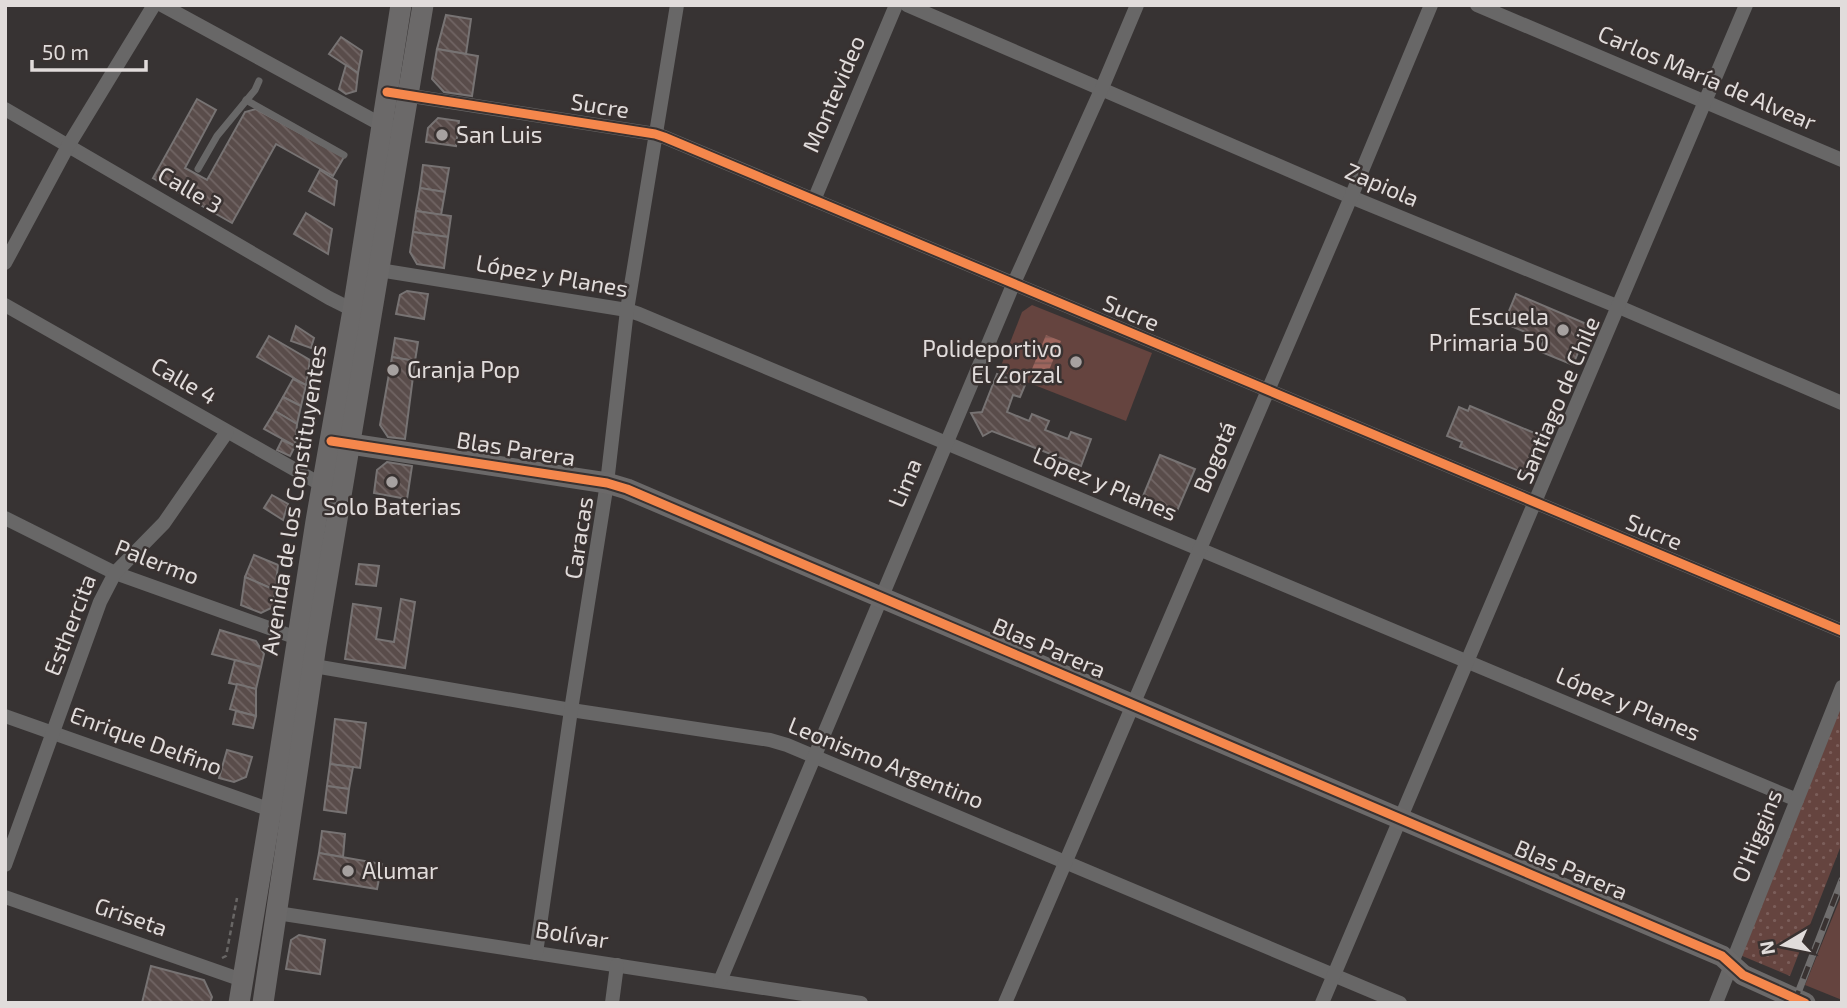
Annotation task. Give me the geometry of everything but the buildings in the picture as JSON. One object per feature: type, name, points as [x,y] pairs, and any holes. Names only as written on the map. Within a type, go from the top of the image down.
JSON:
[{"type":"main road","name":"Avenida de los Constituyentes","points":[[398,94],[401,5]]},
{"type":"main road","name":"Avenida de los Constituyentes","points":[[341,442],[353,310],[398,94],[423,5]]},
{"type":"main road","name":"Avenida de los Constituyentes","points":[[239,1003],[297,638],[379,270],[392,127]]},
{"type":"main road","name":"Blas Parera","points":[[341,442],[607,483],[627,489],[1722,956],[1743,975],[1805,1003]]},
{"type":"main road","name":"Avenida de los Constituyentes","points":[[263,1003],[314,664],[332,489]]},
{"type":"street","points":[[5,263],[68,146],[154,5]]},
{"type":"street","points":[[162,5],[392,127]]},
{"type":"street","name":"Caracas","points":[[536,953],[570,710],[607,483],[627,310],[677,5]]},
{"type":"street","name":"Montevideo","points":[[814,200],[896,5]]},
{"type":"street","name":"Zapiola","points":[[907,5],[1352,197],[1842,403]]},
{"type":"street","name":"Lima","points":[[720,981],[1013,285],[1137,5]]},
{"type":"street","name":"Bogotá","points":[[1005,1003],[1352,197],[1431,5]]},
{"type":"street","name":"Carlos María de Alvear","points":[[1477,5],[1842,160]]},
{"type":"street","name":"Santiago de Chile","points":[[1322,1003],[1746,5]]},
{"type":"street","name":"Sucre","points":[[398,94],[655,134],[1842,631]]},
{"type":"street","name":"Calle 3","points":[[5,109],[353,310]]},
{"type":"street","name":"López y Planes","points":[[379,270],[627,310],[1797,800]]},
{"type":"street","name":"Calle 4","points":[[5,305],[332,489]]},
{"type":"street","name":"Esthercita","points":[[5,865],[100,603],[115,573],[164,523],[228,432]]},
{"type":"street","name":"Palermo","points":[[5,518],[115,573],[297,638]]},
{"type":"street","points":[[297,638],[314,664]]},
{"type":"street","name":"Leonismo Argentino","points":[[314,664],[570,710],[770,740],[815,756],[1400,1003]]},
{"type":"street","name":"O'Higgins","points":[[1716,1003],[1842,687]]},
{"type":"street","name":"Enrique Delfino","points":[[5,716],[271,810]]},
{"type":"street","name":"Griseta","points":[[5,897],[242,980]]},
{"type":"street","name":"Bolívar","points":[[277,913],[861,1003]]},
{"type":"street","points":[[612,1003],[617,965]]},
{"type":"lane","points":[[198,169],[217,136],[259,81]]},
{"type":"lane","points":[[246,100],[344,155]]},
{"type":"shaded area","name":"Polideportivo El Zorzal","points":[[1032,305],[1152,353],[1126,421],[999,371],[1022,312]]},
{"type":"shaded area","points":[[1046,335],[1061,341],[1047,375],[1032,369]]},
{"type":"shaded area","points":[[1842,703],[1842,843],[1790,976],[1740,955]]},
{"type":"shaded area","points":[[1842,894],[1842,1000],[1805,985]]},
{"type":"railway","points":[[1794,1003],[1842,880]]},
{"type":"cycle path","points":[[387,92],[664,137],[1842,631]]},
{"type":"cycle path","points":[[331,441],[607,483],[627,489],[1722,956],[1743,975],[1805,1003]]},
{"type":"place","name":"San Luis","points":[[442,135]]},
{"type":"place","name":"Escuela Primaria 50","points":[[1563,330]]},
{"type":"place","name":"Polideportivo El Zorzal","points":[[1076,362]]},
{"type":"place","name":"Granja Pop","points":[[393,370]]},
{"type":"place","name":"Solo Baterias","points":[[392,482]]},
{"type":"place","name":"Alumar","points":[[348,871]]}]
